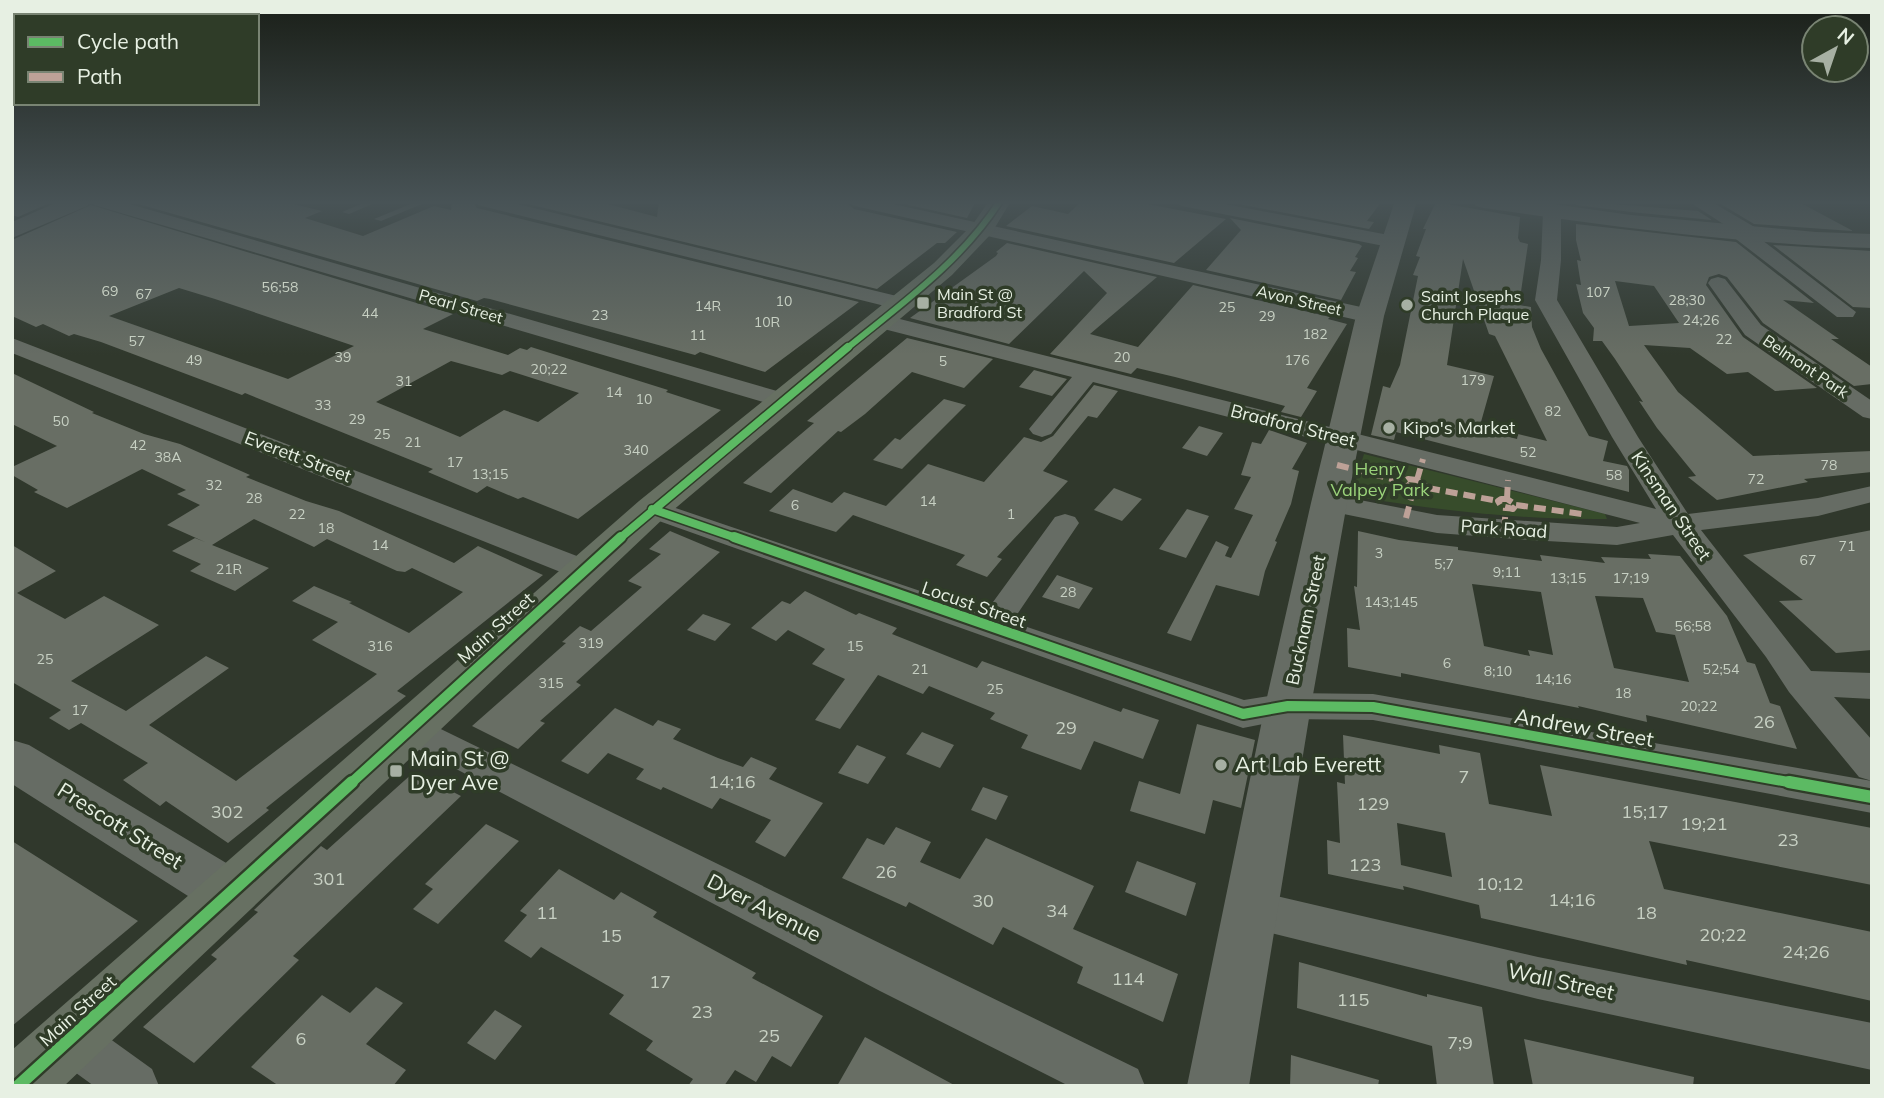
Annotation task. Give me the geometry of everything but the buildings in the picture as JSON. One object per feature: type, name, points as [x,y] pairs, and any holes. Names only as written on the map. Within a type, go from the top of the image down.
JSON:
[{"type":"main road","name":"Main Street","points":[[18,1086],[652,509],[961,252]]},
{"type":"street","name":"Pearl Street","points":[[276,252],[782,400]]},
{"type":"street","name":"Bradford Street","points":[[671,252],[890,312],[1087,374],[1680,524],[1818,507],[1872,495]]},
{"type":"street","name":"Avon Street","points":[[1131,252],[1370,316]]},
{"type":"street","name":"Bucknam Street","points":[[1218,1086],[1288,706],[1329,503],[1370,316],[1391,252]]},
{"type":"street","name":"Kinsman Street","points":[[1551,252],[1546,300],[1625,437],[1680,524],[1778,649],[1801,683],[1872,766]]},
{"type":"street","points":[[1769,252],[1845,312]]},
{"type":"street","name":"Belmont Park","points":[[1718,283],[1753,330],[1872,412]]},
{"type":"street","name":"Everett Street","points":[[12,345],[584,570]]},
{"type":"street","points":[[1042,429],[1087,374]]},
{"type":"street","name":"Park Road","points":[[1329,503],[1437,524],[1529,531],[1617,536],[1680,524]]},
{"type":"street","name":"Locust Street","points":[[652,509],[1243,714],[1288,706]]},
{"type":"street","points":[[990,628],[1065,523]]},
{"type":"street","points":[[1801,683],[1872,686]]},
{"type":"street","name":"Andrew Street","points":[[1288,706],[1373,708],[1872,797]]},
{"type":"street","name":"Dyer Avenue","points":[[410,728],[896,976],[1121,1086]]},
{"type":"street","name":"Prescott Street","points":[[12,759],[229,893]]},
{"type":"street","name":"Wall Street","points":[[1251,909],[1538,978],[1872,1047]]},
{"type":"street","points":[[71,1040],[135,1086]]},
{"type":"green space","name":"Henry Valpey Park","points":[[1364,454],[1605,514],[1607,519],[1478,513],[1351,496]]},
{"type":"marked path","points":[[1417,480],[1423,459]]},
{"type":"marked path","points":[[1337,465],[1404,482]]},
{"type":"marked path","points":[[1408,479],[1417,480],[1428,488],[1421,491],[1411,490],[1404,482],[1408,479]]},
{"type":"marked path","points":[[1507,499],[1508,480]]},
{"type":"marked path","points":[[1428,488],[1498,501]]},
{"type":"marked path","points":[[1406,518],[1413,491]]},
{"type":"marked path","points":[[1501,499],[1507,499],[1516,505],[1513,509],[1501,506],[1498,501],[1501,499]]},
{"type":"marked path","points":[[1516,505],[1582,514]]},
{"type":"marked path","points":[[1504,529],[1506,508]]},
{"type":"cycle path","points":[[18,1086],[652,509],[943,269],[959,252]]},
{"type":"cycle path","points":[[652,509],[1243,714],[1288,706],[1373,707],[1872,797]]},
{"type":"place","name":"Main St @ Bradford St","points":[[923,303]]},
{"type":"place","name":"Saint Josephs Church Plaque","points":[[1407,305]]},
{"type":"place","name":"Kipo's Market","points":[[1389,428]]},
{"type":"place","name":"Art Lab Everett","points":[[1221,765]]},
{"type":"place","name":"Main St @ Dyer Ave","points":[[396,771]]}]
